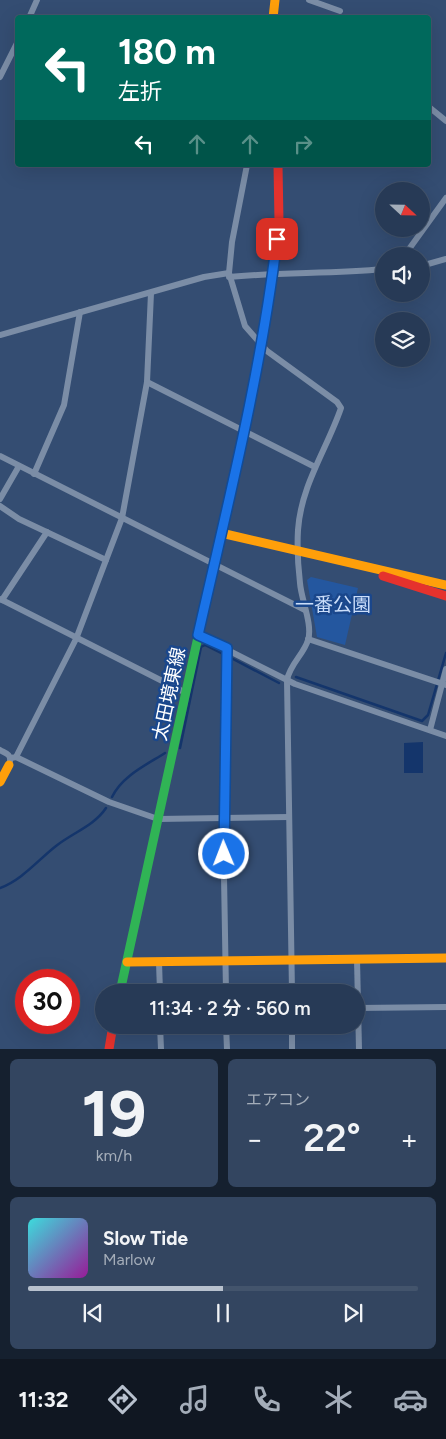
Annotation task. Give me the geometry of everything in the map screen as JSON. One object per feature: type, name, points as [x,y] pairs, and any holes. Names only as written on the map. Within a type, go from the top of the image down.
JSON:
[{"type":"main road","points":[[273,15],[275,0]]},
{"type":"main road","name":"太田境東線","points":[[122,984],[262,346],[279,222],[278,167]]},
{"type":"main road","points":[[221,534],[446,585]]},
{"type":"main road","points":[[302,552],[446,596]]},
{"type":"main road","points":[[0,782],[12,760]]},
{"type":"main road","points":[[127,962],[446,958]]},
{"type":"main road","points":[[109,1049],[112,1034]]},
{"type":"street","points":[[30,15],[37,0]]},
{"type":"street","points":[[309,0],[340,11]]},
{"type":"street","points":[[0,77],[15,46]]},
{"type":"street","points":[[431,110],[446,121]]},
{"type":"street","points":[[247,167],[232,242],[229,275],[246,326],[262,346],[337,402],[341,408],[315,467],[301,507],[302,552],[299,583],[309,630],[308,639],[288,672],[287,680],[292,984]]},
{"type":"street","points":[[411,247],[446,198]]},
{"type":"street","points":[[430,263],[446,259]]},
{"type":"street","points":[[0,335],[204,277],[272,273],[340,273],[375,270]]},
{"type":"street","points":[[12,760],[76,639],[122,518],[147,382],[151,293]]},
{"type":"street","points":[[34,474],[64,405],[80,312]]},
{"type":"street","points":[[147,382],[315,467]]},
{"type":"street","points":[[0,456],[305,610]]},
{"type":"street","points":[[0,499],[19,466]]},
{"type":"street","points":[[0,506],[19,519],[106,560]]},
{"type":"street","points":[[47,532],[1,600],[186,693]]},
{"type":"street","points":[[198,635],[287,680],[336,700],[446,736]]},
{"type":"street","points":[[308,639],[444,684]]},
{"type":"street","points":[[226,984],[223,818],[227,648]]},
{"type":"street","points":[[430,730],[444,684],[446,669]]},
{"type":"street","points":[[0,750],[8,754],[12,760],[109,802],[158,819],[289,817]]},
{"type":"street","points":[[357,959],[358,984]]},
{"type":"street","points":[[159,962],[160,984]]},
{"type":"street","points":[[365,1008],[446,1007]]},
{"type":"street","points":[[160,1034],[161,1049]]},
{"type":"street","points":[[226,1034],[227,1049]]},
{"type":"street","points":[[292,1034],[292,1049]]},
{"type":"street","points":[[359,1034],[359,1049]]},
{"type":"green space","name":"一番公園","points":[[311,577],[358,588],[345,645],[317,637],[307,580]]},
{"type":"shaded area","points":[[423,742],[423,773],[404,773],[404,743]]},
{"type":"waterway","points":[[180,748],[201,647],[205,645],[221,653]]},
{"type":"waterway","points":[[296,677],[422,721],[428,715],[446,653]]},
{"type":"waterway","points":[[233,659],[279,683]]},
{"type":"waterway","points":[[112,797],[128,777],[165,753]]},
{"type":"waterway","points":[[0,888],[23,875],[62,841],[89,825],[106,808]]},
{"type":"traffic: fast","points":[[122,984],[227,505]]},
{"type":"traffic: slow","points":[[273,15],[275,0]]},
{"type":"traffic: slow","points":[[221,533],[446,585]]},
{"type":"traffic: slow","points":[[0,782],[9,765]]},
{"type":"traffic: slow","points":[[127,962],[446,958]]},
{"type":"traffic: jam","points":[[227,505],[262,346],[279,222],[278,167]]},
{"type":"traffic: jam","points":[[383,576],[446,596]]},
{"type":"traffic: jam","points":[[109,1049],[112,1034]]},
{"type":"route","points":[[224,854],[223,818],[227,648],[198,635],[262,346],[277,239]]}]
